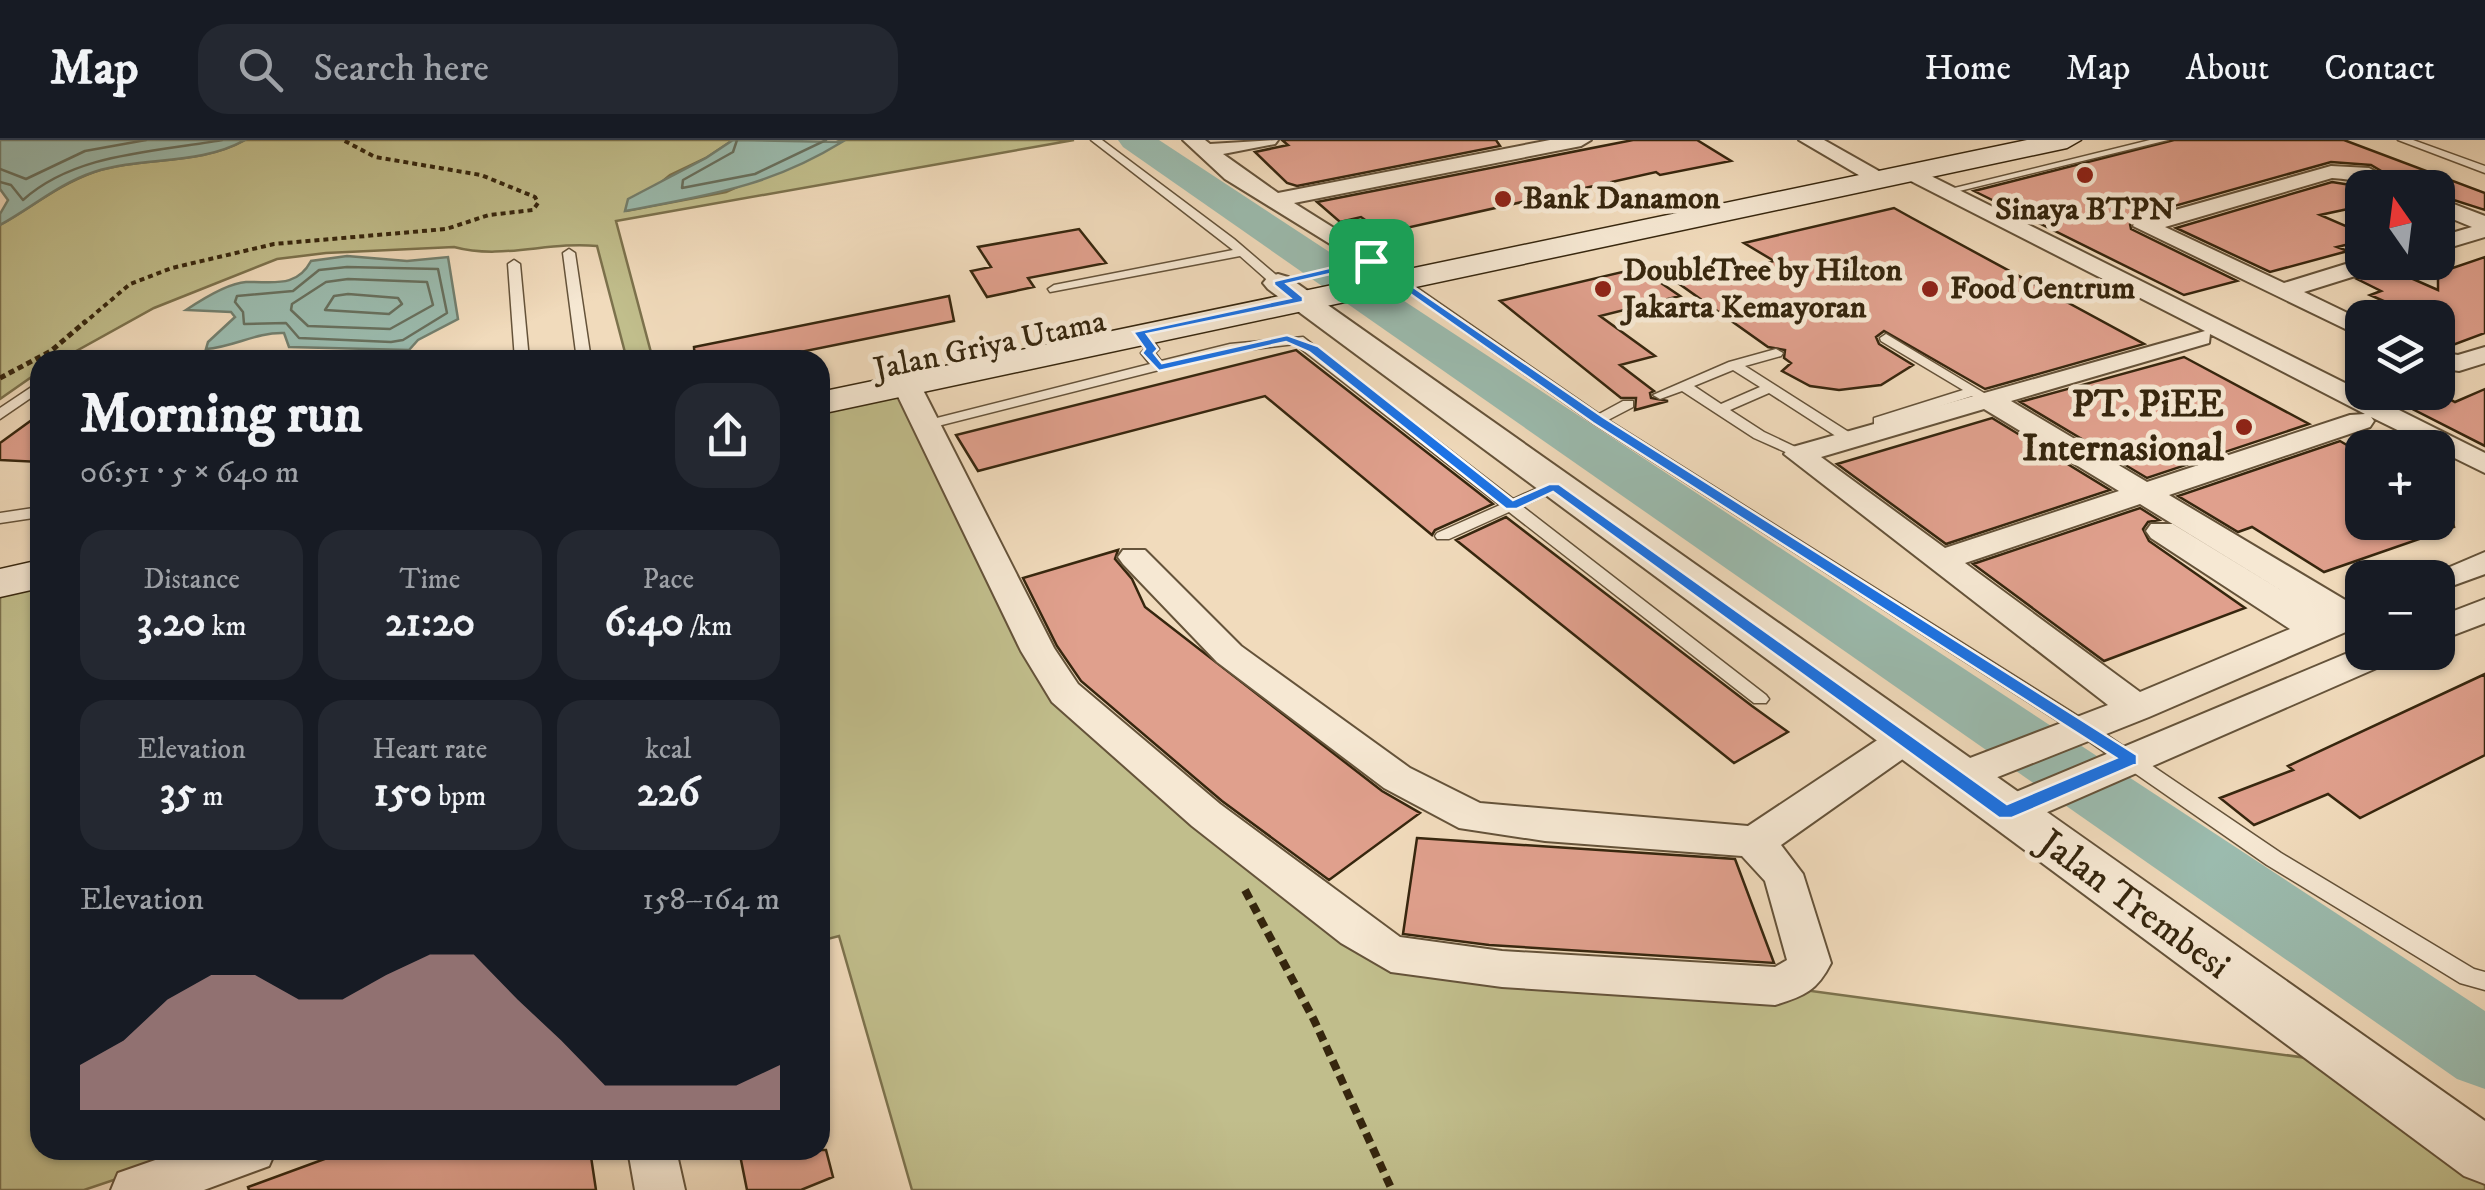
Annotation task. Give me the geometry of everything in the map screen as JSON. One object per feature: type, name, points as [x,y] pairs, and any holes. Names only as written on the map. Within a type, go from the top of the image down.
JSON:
[{"type":"main road","name":"Jalan Griya Utama","points":[[830,381],[1893,169],[2067,140]]},
{"type":"main road","name":"Jalan Griya Utama","points":[[1806,152],[1893,169]]},
{"type":"main road","name":"Jalan Griya Utama","points":[[1380,273],[1736,179]]},
{"type":"main road","name":"Jalan Griya Utama","points":[[830,401],[1136,341],[1294,290]]},
{"type":"main road","points":[[0,560],[30,553]]},
{"type":"main road","points":[[0,583],[30,576]]},
{"type":"street","points":[[1200,145],[1268,140]]},
{"type":"street","points":[[1275,200],[1581,140]]},
{"type":"street","points":[[1200,145],[1234,174],[1380,273]]},
{"type":"street","points":[[1893,169],[1947,191],[2485,464]]},
{"type":"street","points":[[1893,169],[2200,338],[2377,430]]},
{"type":"street","points":[[2345,172],[2337,171],[2144,226],[2345,321]]},
{"type":"street","points":[[2455,213],[2485,227]]},
{"type":"street","points":[[2455,238],[2485,227]]},
{"type":"street","points":[[2282,291],[2345,272]]},
{"type":"street","name":"Jalan Trembesi","points":[[1294,290],[1554,486],[1904,740],[1965,774],[2485,1156]]},
{"type":"street","points":[[1799,454],[1976,398],[2200,338]]},
{"type":"street","points":[[2455,362],[2485,355]]},
{"type":"street","points":[[906,384],[1038,651],[1065,693],[1206,814],[1391,954],[1502,969],[1776,986],[1798,979],[1809,963],[1783,874],[1754,843],[1713,836],[1545,826],[1473,817],[1397,778],[1228,654],[1134,557]]},
{"type":"street","points":[[1976,398],[2130,498],[2317,632]]},
{"type":"street","points":[[1940,562],[2360,421]]},
{"type":"street","points":[[1799,454],[2136,708]]},
{"type":"street","points":[[2455,470],[2485,486]]},
{"type":"street","points":[[2130,498],[2345,609]]},
{"type":"street","points":[[2455,575],[2485,562]]},
{"type":"street","points":[[2455,623],[2485,610]]},
{"type":"street","points":[[1965,774],[2136,708],[2345,620]]},
{"type":"street","points":[[2012,810],[2345,668]]},
{"type":"street","points":[[1754,843],[1904,740]]},
{"type":"street","points":[[136,1190],[223,1160]]},
{"type":"street","points":[[654,1160],[660,1190]]},
{"type":"lane","points":[[1096,140],[1294,290]]},
{"type":"lane","points":[[1947,191],[2162,140]]},
{"type":"lane","points":[[2403,140],[2485,170]]},
{"type":"lane","points":[[1054,289],[1241,252]]},
{"type":"lane","points":[[570,253],[583,350]]},
{"type":"lane","points":[[514,264],[521,350]]},
{"type":"lane","points":[[1380,273],[2121,763],[2274,860],[2468,976],[2485,981]]},
{"type":"lane","points":[[1886,338],[1976,398]]},
{"type":"lane","points":[[926,425],[1256,343],[1298,340],[1760,699]]},
{"type":"lane","points":[[1136,341],[1159,367]]},
{"type":"lane","points":[[1660,395],[1734,365],[1776,353]]},
{"type":"lane","points":[[1734,365],[1850,439]]},
{"type":"lane","points":[[1683,385],[1718,410],[1799,454]]},
{"type":"lane","points":[[1718,410],[1768,389]]},
{"type":"lane","points":[[0,414],[30,392]]},
{"type":"lane","points":[[1879,421],[1976,398]]},
{"type":"lane","points":[[1598,420],[1628,404]]},
{"type":"lane","points":[[1443,536],[1554,486]]},
{"type":"lane","points":[[0,518],[30,514]]},
{"type":"path","points":[[51,350],[115,295],[152,275],[274,244],[446,229],[488,215],[533,210],[538,203],[535,196],[481,176],[376,157],[343,140]]},
{"type":"path","points":[[0,378],[30,362]]},
{"type":"path","points":[[1240,881],[1314,1020],[1392,1190]]},
{"type":"shaded area","points":[[245,140],[733,140],[670,175],[626,211],[726,192],[841,140],[1074,140],[616,221],[650,350],[624,350],[597,246],[490,252],[454,247],[326,253],[277,259],[154,308],[78,350],[30,350],[30,378],[0,399],[0,225],[94,172],[227,148]]},
{"type":"shaded area","points":[[906,384],[1045,663],[1391,954],[1775,986],[2359,1065],[2485,1156],[2485,1190],[912,1190],[839,936],[830,938],[830,401]]},
{"type":"shaded area","points":[[30,576],[30,1160],[173,1160],[84,1190],[0,1190],[0,583]]},
{"type":"water","points":[[0,140],[245,140],[209,154],[94,172],[57,189],[0,225],[0,214],[8,200],[0,189]]},
{"type":"water","points":[[733,140],[842,142],[763,179],[625,211],[628,199]]},
{"type":"water","points":[[347,256],[407,261],[448,257],[458,319],[418,340],[409,350],[289,347],[284,333],[206,349],[208,342],[235,317],[231,312],[186,310],[231,285],[291,280],[311,261]]},
{"type":"building","points":[[1282,140],[1496,140],[1500,146],[1297,186],[1287,183],[1255,152],[1288,145]]},
{"type":"building","points":[[1633,140],[1697,140],[1731,161],[1660,175],[1656,172],[1384,233],[1361,217],[1340,222],[1317,202]]},
{"type":"building","points":[[2174,140],[2344,140],[2424,170],[2379,170],[2371,165],[2331,162],[2135,217],[2131,229],[2237,281],[2184,295],[1974,191]]},
{"type":"building","points":[[2332,182],[2345,184],[2345,210],[2320,215],[2345,226],[2345,245],[2337,247],[2345,252],[2270,272],[2176,228]]},
{"type":"building","points":[[2455,182],[2485,193],[2485,210],[2455,200]]},
{"type":"building","name":"Food Centrum","points":[[1894,208],[2144,344],[1985,389],[1884,331],[1876,337],[1879,344],[1913,365],[1881,385],[1839,390],[1810,386],[1782,371],[1791,363],[1784,358],[1785,350],[1768,347],[1678,283],[1774,261],[1744,243]]},
{"type":"building","points":[[1079,229],[1106,263],[1028,278],[1034,287],[987,297],[971,271],[991,267],[978,247]]},
{"type":"building","points":[[2485,257],[2485,333],[2455,344],[2455,300],[2381,300],[2370,295],[2381,291],[2359,280],[2415,280],[2438,290],[2438,280],[2455,280],[2455,267]]},
{"type":"building","points":[[1639,268],[1680,296],[1600,316],[1655,356],[1620,365],[1654,391],[1651,398],[1668,401],[1635,410],[1636,398],[1621,398],[1500,301]]},
{"type":"building","points":[[949,296],[954,321],[810,350],[694,347]]},
{"type":"building","points":[[1296,350],[1493,504],[1435,530],[1432,535],[1265,396],[978,471],[956,435]]},
{"type":"building","points":[[2184,357],[2309,424],[2147,478],[2020,402]]},
{"type":"building","points":[[2485,389],[2485,446],[2414,410],[2455,410],[2455,402]]},
{"type":"building","points":[[1992,418],[2110,490],[1946,544],[1837,464]]},
{"type":"building","points":[[30,421],[30,462],[0,460],[0,443]]},
{"type":"building","points":[[2340,441],[2345,444],[2345,540],[2416,540],[2359,560],[2345,560],[2345,565],[2324,572],[2252,527],[2238,532],[2178,496]]},
{"type":"building","points":[[2140,508],[2159,520],[2148,522],[2143,529],[2149,541],[2245,608],[2104,661],[1973,564]]},
{"type":"building","points":[[1506,517],[1788,732],[1734,763],[1456,540]]},
{"type":"building","points":[[1118,550],[1115,559],[1132,579],[1145,607],[1382,791],[1420,813],[1329,880],[1222,801],[1081,681],[1057,646],[1023,578]]},
{"type":"building","points":[[2485,674],[2485,755],[2360,818],[2328,794],[2254,825],[2220,798],[2293,770],[2288,766]]},
{"type":"building","points":[[1417,838],[1735,859],[1774,963],[1489,945],[1403,934]]},
{"type":"building","points":[[322,1160],[592,1160],[596,1190],[249,1190],[248,1187]]},
{"type":"building","points":[[741,1160],[829,1160],[833,1177],[801,1190],[747,1190]]},
{"type":"waterway","points":[[1135,140],[2485,1054]]},
{"type":"place","name":"Sinaya BTPN","points":[[2085,175]]},
{"type":"place","name":"Bank Danamon","points":[[1503,199]]},
{"type":"place","name":"DoubleTree by Hilton Jakarta Kemayoran","points":[[1603,289]]},
{"type":"place","name":"Food Centrum","points":[[1930,289]]},
{"type":"place","name":"PT. PiEE Internasional","points":[[2244,427]]},
{"type":"route","points":[[1371,261],[1598,420],[2131,759],[2006,813],[1554,486],[1512,506],[1298,340],[1287,338],[1230,348],[1159,367],[1139,332],[1299,300],[1278,283],[1371,261]]}]
